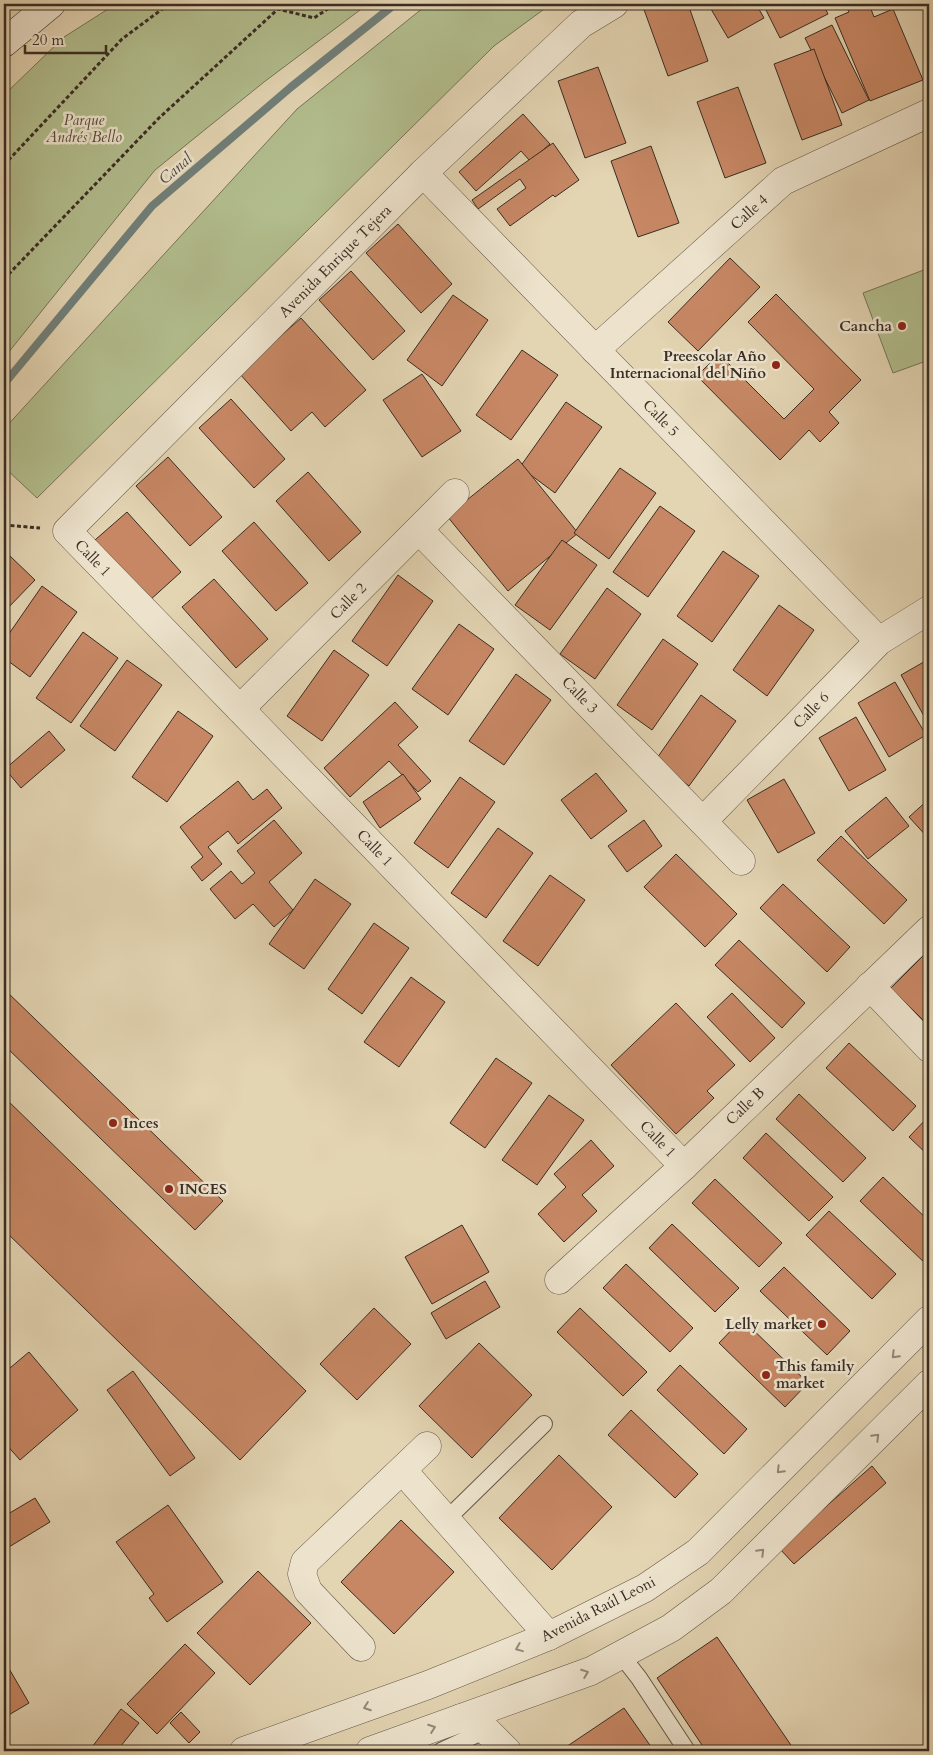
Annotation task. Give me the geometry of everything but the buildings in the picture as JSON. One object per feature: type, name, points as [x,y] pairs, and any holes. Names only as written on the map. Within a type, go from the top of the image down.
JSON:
[{"type":"street","points":[[4,43],[51,4]]},
{"type":"street","name":"Avenida Enrique Tejera","points":[[67,531],[423,173],[581,24],[614,4]]},
{"type":"street","name":"Calle 4","points":[[595,350],[783,181],[929,113]]},
{"type":"street","name":"Calle 5","points":[[423,173],[879,641]]},
{"type":"street","name":"Calle 2","points":[[240,709],[455,493]]},
{"type":"street","name":"Calle 3","points":[[419,530],[741,861]]},
{"type":"street","name":"Calle 1","points":[[67,531],[684,1166]]},
{"type":"street","name":"Calle 6","points":[[703,821],[879,641],[929,610]]},
{"type":"street","name":"Calle B","points":[[559,1280],[684,1166],[929,930]]},
{"type":"street","points":[[870,986],[929,1048]]},
{"type":"street","name":"Avenida Raúl Leoni","points":[[244,1751],[428,1685],[549,1636],[645,1588],[698,1552],[929,1320]]},
{"type":"street","points":[[370,1751],[591,1670],[671,1628],[721,1591],[929,1384]]},
{"type":"street","points":[[361,1648],[308,1591],[302,1574],[305,1562],[427,1446]]},
{"type":"street","points":[[402,1471],[549,1636]]},
{"type":"street","points":[[705,1545],[734,1578]]},
{"type":"street","points":[[461,1718],[486,1730],[507,1751]]},
{"type":"lane","points":[[446,1520],[544,1424]]},
{"type":"lane","points":[[621,1655],[639,1678],[687,1751]]},
{"type":"lane","points":[[441,1751],[486,1730]]},
{"type":"path","points":[[4,165],[122,39],[170,4]]},
{"type":"path","points":[[4,279],[159,118],[278,10],[314,18],[336,4]]},
{"type":"path","points":[[4,525],[67,531]]},
{"type":"green space","name":"Parque Andrés Bello","points":[[116,4],[368,4],[264,82],[155,170],[4,358],[4,95],[64,37]]},
{"type":"green space","points":[[428,4],[551,4],[494,46],[37,498],[4,467],[4,429],[297,109]]},
{"type":"green space","name":"Cancha","points":[[929,268],[929,360],[893,373],[863,293]]},
{"type":"waterway","name":"Canal","points":[[4,384],[152,206],[291,87],[395,4]]},
{"type":"place","name":"Cancha","points":[[902,326]]},
{"type":"place","name":"Preescolar Año Internacional del Niño","points":[[776,365]]},
{"type":"place","name":"Inces","points":[[113,1123]]},
{"type":"place","name":"INCES","points":[[169,1189]]},
{"type":"place","name":"Lelly market","points":[[822,1324]]},
{"type":"place","name":"This family market","points":[[766,1375]]}]
